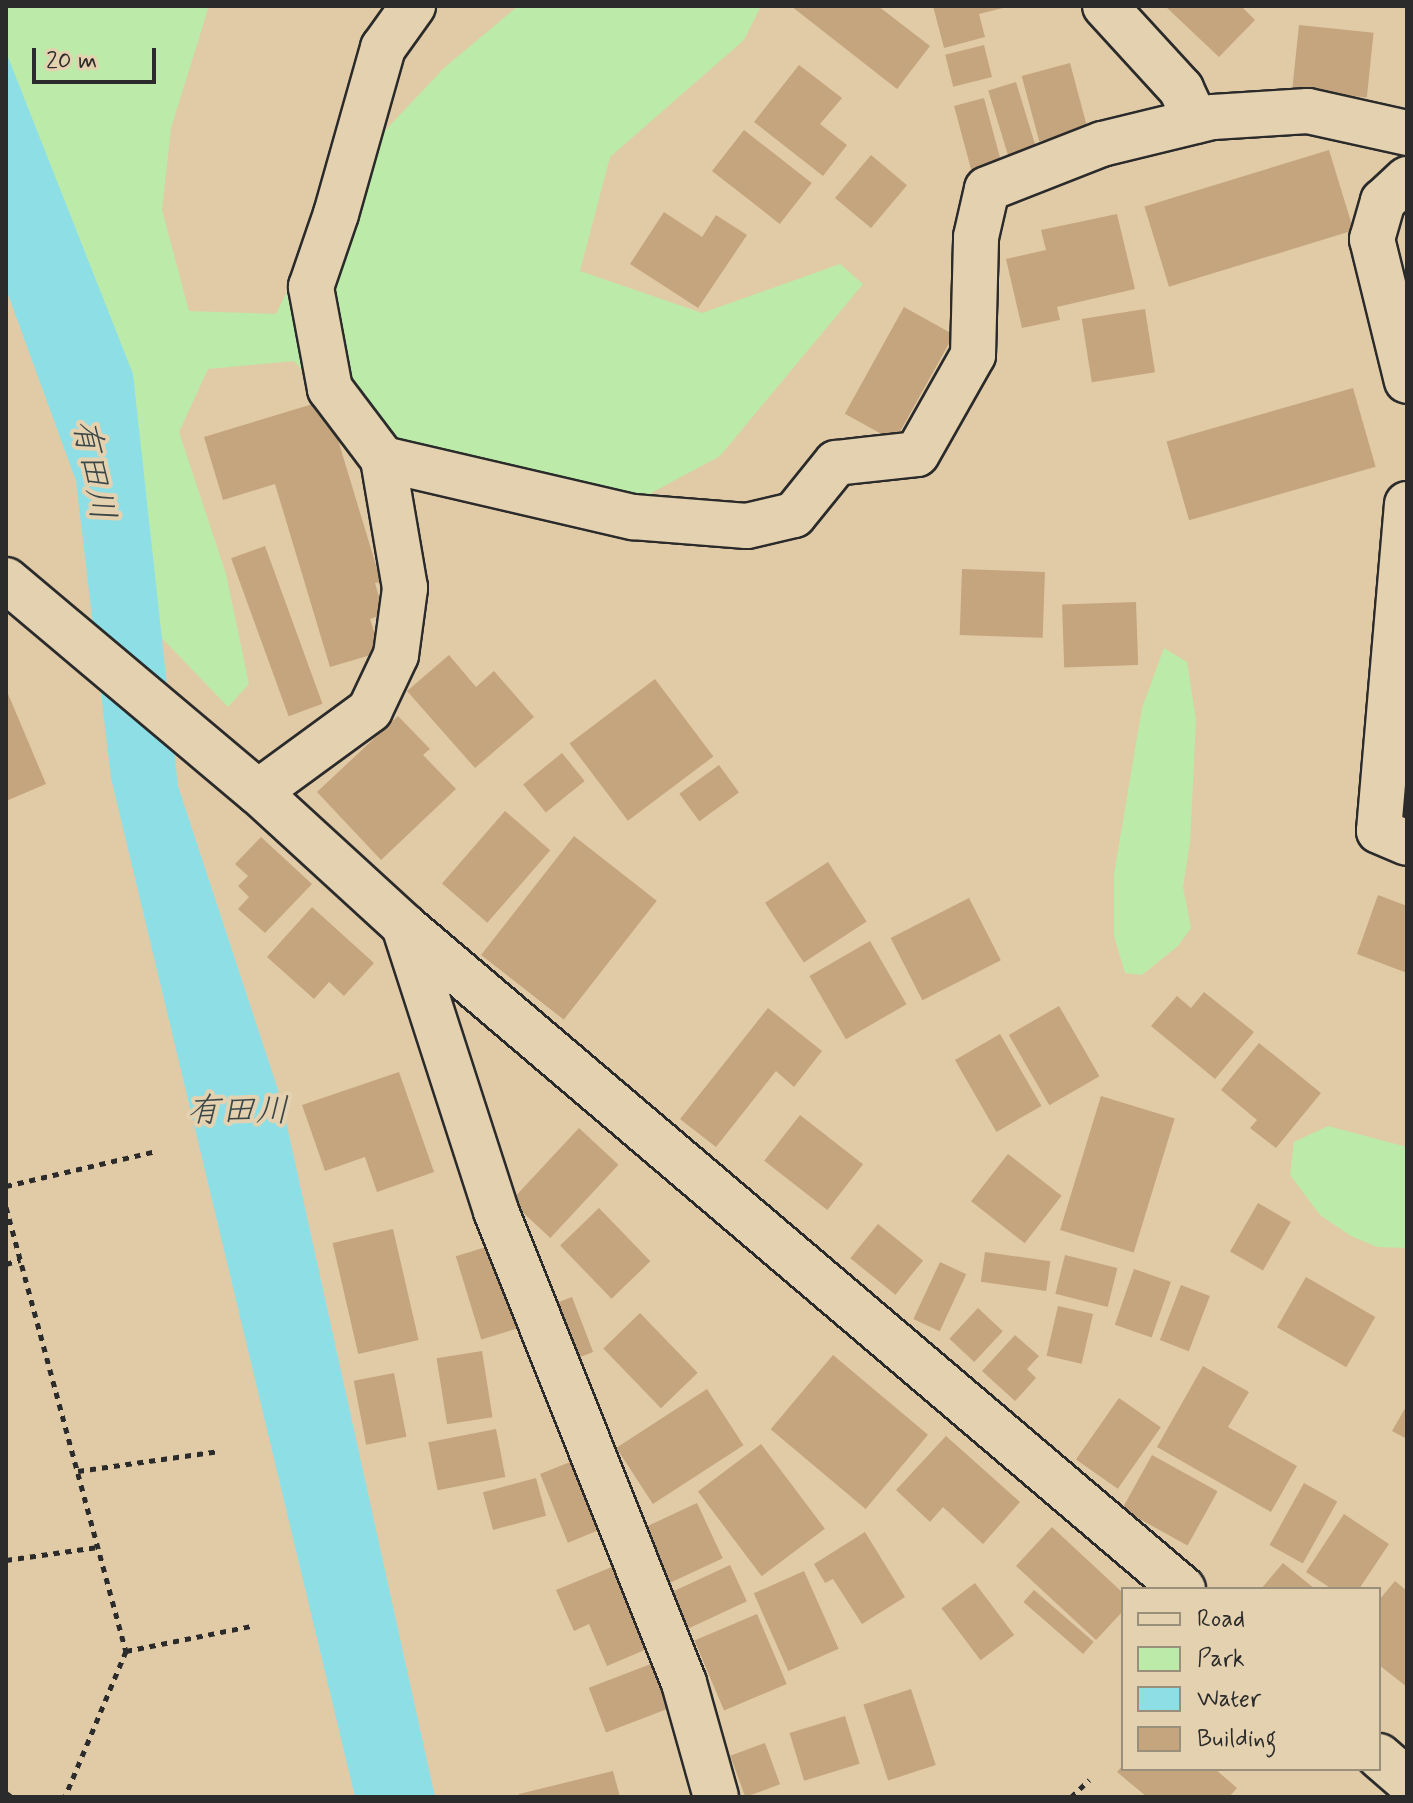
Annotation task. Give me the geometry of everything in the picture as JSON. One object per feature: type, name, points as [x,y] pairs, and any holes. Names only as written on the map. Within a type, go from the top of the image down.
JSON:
[{"type":"street","points":[[258,792],[370,710],[396,655],[405,588],[383,459],[330,389],[311,287],[336,214],[383,48],[413,6]]},
{"type":"street","points":[[1105,6],[1181,89],[1196,121]]},
{"type":"street","points":[[383,459],[633,517],[747,526],[794,515],[836,463],[917,454],[973,355],[976,237],[987,189],[1102,144],[1196,121],[1308,111],[1407,133]]},
{"type":"street","points":[[1407,179],[1383,201],[1372,239],[1407,381]]},
{"type":"street","points":[[1407,504],[1379,831],[1407,843]]},
{"type":"street","points":[[13,597],[258,792],[404,926],[1181,1587]]},
{"type":"street","points":[[404,926],[496,1211],[684,1683],[716,1797]]},
{"type":"street","points":[[1381,1758],[1407,1780]]},
{"type":"path","points":[[6,1186],[157,1151]]},
{"type":"path","points":[[6,1207],[126,1651],[65,1797]]},
{"type":"path","points":[[6,1264],[20,1260]]},
{"type":"path","points":[[78,1471],[220,1451]]},
{"type":"path","points":[[6,1560],[98,1547]]},
{"type":"path","points":[[126,1651],[251,1626]]},
{"type":"path","points":[[1071,1797],[1089,1780]]},
{"type":"green space","points":[[6,6],[209,6],[171,128],[162,210],[189,311],[276,314],[345,173],[445,67],[518,6],[761,6],[744,40],[610,157],[580,271],[702,313],[840,264],[863,284],[720,456],[603,519],[402,484],[294,361],[208,369],[179,432],[226,574],[249,684],[228,707],[156,632],[6,276]]},
{"type":"green space","points":[[1164,648],[1187,662],[1196,720],[1190,842],[1183,887],[1191,928],[1178,946],[1142,975],[1125,973],[1114,936],[1114,874],[1142,708]]},
{"type":"green space","points":[[1328,1126],[1407,1147],[1407,1248],[1377,1247],[1351,1236],[1320,1215],[1290,1175],[1294,1142]]},
{"type":"water","name":"有田川","points":[[6,52],[133,374],[178,786],[281,1099],[435,1797],[355,1797],[111,778],[76,481],[6,289]]},
{"type":"building","points":[[791,6],[878,6],[930,46],[897,89]]},
{"type":"building","points":[[933,6],[1007,7],[979,14],[985,37],[944,48]]},
{"type":"building","points":[[1165,6],[1241,6],[1255,20],[1219,57]]},
{"type":"building","points":[[1299,25],[1374,33],[1367,97],[1292,90]]},
{"type":"building","points":[[984,45],[992,77],[953,87],[945,55]]},
{"type":"building","points":[[1070,63],[1088,129],[1039,142],[1022,76]]},
{"type":"building","points":[[799,65],[842,98],[820,124],[847,145],[823,176],[754,122]]},
{"type":"building","points":[[1016,82],[1036,149],[1009,157],[988,90]]},
{"type":"building","points":[[984,98],[1003,169],[973,177],[954,106]]},
{"type":"building","points":[[744,130],[812,183],[780,224],[712,171]]},
{"type":"building","points":[[1329,150],[1354,230],[1169,287],[1144,206]]},
{"type":"building","points":[[871,155],[907,185],[871,228],[835,198]]},
{"type":"building","points":[[664,212],[702,237],[716,215],[747,235],[698,308],[630,264]]},
{"type":"building","points":[[1117,214],[1135,289],[1057,307],[1060,320],[1022,328],[1006,259],[1046,250],[1041,230]]},
{"type":"building","points":[[904,307],[954,335],[895,441],[845,414]]},
{"type":"building","points":[[1145,309],[1155,372],[1092,382],[1082,319]]},
{"type":"building","points":[[1353,388],[1376,467],[1189,520],[1167,441]]},
{"type":"building","points":[[326,400],[381,582],[375,583],[384,614],[370,619],[381,652],[330,667],[275,484],[223,500],[204,437]]},
{"type":"building","points":[[265,546],[322,704],[289,716],[231,558]]},
{"type":"building","points":[[962,569],[1045,572],[1043,638],[960,635]]},
{"type":"building","points":[[1136,602],[1138,665],[1064,668],[1062,605]]},
{"type":"building","points":[[449,655],[476,687],[494,671],[534,717],[475,768],[407,691]]},
{"type":"building","points":[[655,679],[713,756],[628,821],[570,743]]},
{"type":"building","points":[[6,689],[46,784],[6,801]]},
{"type":"building","points":[[398,716],[430,749],[423,755],[456,789],[381,860],[317,792]]},
{"type":"building","points":[[562,753],[585,781],[546,812],[523,784]]},
{"type":"building","points":[[719,765],[739,793],[699,821],[679,794]]},
{"type":"building","points":[[505,811],[550,850],[487,923],[442,883]]},
{"type":"building","points":[[574,836],[657,901],[564,1020],[481,955]]},
{"type":"building","points":[[261,837],[312,884],[265,933],[238,909],[249,897],[238,886],[248,876],[235,864]]},
{"type":"building","points":[[828,862],[867,922],[804,962],[765,903]]},
{"type":"building","points":[[1378,895],[1407,906],[1407,973],[1357,954]]},
{"type":"building","points":[[969,898],[1001,960],[922,1000],[891,938]]},
{"type":"building","points":[[312,907],[374,963],[344,996],[329,982],[314,999],[267,957]]},
{"type":"building","points":[[870,941],[906,1004],[846,1039],[809,976]]},
{"type":"building","points":[[1204,992],[1254,1032],[1215,1079],[1151,1026],[1177,996],[1191,1008]]},
{"type":"building","points":[[1059,1006],[1100,1076],[1049,1105],[1009,1035]]},
{"type":"building","points":[[768,1008],[822,1051],[794,1087],[776,1071],[716,1147],[680,1119]]},
{"type":"building","points":[[1000,1034],[1042,1106],[996,1132],[955,1060]]},
{"type":"building","points":[[1259,1043],[1321,1093],[1276,1148],[1250,1128],[1257,1120],[1221,1090]]},
{"type":"building","points":[[399,1072],[434,1172],[377,1192],[365,1157],[325,1171],[302,1105]]},
{"type":"building","points":[[1101,1096],[1175,1119],[1134,1252],[1060,1230]]},
{"type":"building","points":[[800,1115],[863,1164],[827,1210],[764,1161]]},
{"type":"building","points":[[579,1128],[618,1165],[550,1238],[511,1201]]},
{"type":"building","points":[[1008,1154],[1062,1196],[1025,1243],[971,1201]]},
{"type":"building","points":[[1258,1203],[1291,1222],[1263,1270],[1230,1251]]},
{"type":"building","points":[[599,1208],[650,1261],[612,1299],[560,1246]]},
{"type":"building","points":[[878,1224],[923,1261],[895,1295],[850,1258]]},
{"type":"building","points":[[393,1229],[419,1340],[358,1354],[333,1243]]},
{"type":"building","points":[[496,1244],[521,1327],[481,1339],[456,1256]]},
{"type":"building","points":[[985,1252],[1050,1261],[1046,1291],[981,1282]]},
{"type":"building","points":[[1065,1255],[1117,1268],[1108,1307],[1055,1294]]},
{"type":"building","points":[[940,1262],[966,1274],[940,1331],[913,1319]]},
{"type":"building","points":[[1134,1269],[1171,1282],[1152,1337],[1115,1325]]},
{"type":"building","points":[[1306,1277],[1375,1317],[1346,1367],[1277,1327]]},
{"type":"building","points":[[1181,1285],[1210,1296],[1189,1351],[1160,1340]]},
{"type":"building","points":[[572,1297],[593,1352],[563,1364],[542,1308]]},
{"type":"building","points":[[1058,1306],[1093,1314],[1082,1364],[1047,1356]]},
{"type":"building","points":[[978,1308],[1003,1331],[974,1362],[949,1339]]},
{"type":"building","points":[[640,1313],[698,1373],[661,1408],[603,1348]]},
{"type":"building","points":[[1015,1335],[1039,1356],[1027,1369],[1036,1378],[1015,1401],[982,1371]]},
{"type":"building","points":[[482,1351],[492,1417],[447,1424],[437,1358]]},
{"type":"building","points":[[833,1355],[928,1435],[866,1509],[771,1429]]},
{"type":"building","points":[[1203,1366],[1249,1392],[1228,1427],[1297,1466],[1271,1512],[1157,1447]]},
{"type":"building","points":[[394,1373],[406,1437],[366,1445],[354,1381]]},
{"type":"building","points":[[707,1389],[743,1445],[653,1504],[616,1448]]},
{"type":"building","points":[[1119,1398],[1161,1427],[1118,1489],[1076,1459]]},
{"type":"building","points":[[1407,1405],[1407,1439],[1392,1431]]},
{"type":"building","points":[[496,1429],[505,1477],[438,1490],[428,1442]]},
{"type":"building","points":[[946,1436],[1020,1502],[983,1544],[943,1507],[930,1522],[896,1490]]},
{"type":"building","points":[[761,1444],[825,1529],[762,1576],[698,1492]]},
{"type":"building","points":[[1152,1455],[1218,1491],[1188,1546],[1122,1509]]},
{"type":"building","points":[[580,1458],[608,1527],[568,1543],[540,1474]]},
{"type":"building","points":[[536,1478],[546,1516],[493,1530],[483,1492]]},
{"type":"building","points":[[1304,1483],[1337,1501],[1303,1564],[1270,1545]]},
{"type":"building","points":[[697,1503],[723,1558],[667,1584],[642,1529]]},
{"type":"building","points":[[1344,1514],[1389,1544],[1360,1587],[1329,1587],[1306,1572]]},
{"type":"building","points":[[1052,1527],[1121,1591],[1121,1613],[1096,1640],[1016,1566]]},
{"type":"building","points":[[865,1532],[905,1597],[862,1624],[833,1579],[825,1583],[814,1564]]},
{"type":"building","points":[[1283,1563],[1313,1587],[1263,1587]]},
{"type":"building","points":[[619,1564],[654,1646],[607,1666],[589,1624],[574,1631],[556,1590]]},
{"type":"building","points":[[730,1565],[747,1601],[689,1628],[672,1592]]},
{"type":"building","points":[[804,1571],[839,1649],[788,1671],[754,1593]]},
{"type":"building","points":[[1395,1581],[1407,1591],[1407,1687],[1381,1667],[1381,1598]]},
{"type":"building","points":[[975,1583],[1014,1635],[981,1660],[941,1608]]},
{"type":"building","points":[[1034,1590],[1094,1642],[1083,1654],[1024,1602]]},
{"type":"building","points":[[757,1614],[787,1684],[724,1711],[694,1641]]},
{"type":"building","points":[[656,1662],[673,1707],[606,1733],[589,1688]]},
{"type":"building","points":[[911,1689],[936,1765],[888,1781],[863,1704]]},
{"type":"building","points":[[845,1716],[860,1764],[804,1781],[790,1733]]},
{"type":"building","points":[[765,1743],[780,1784],[745,1797],[730,1756]]},
{"type":"building","points":[[1121,1767],[1121,1771],[1217,1771],[1237,1788],[1229,1797],[1147,1797],[1117,1772]]},
{"type":"building","points":[[613,1771],[620,1797],[519,1797],[519,1794]]},
{"type":"railway","points":[[6,1794],[10,1797]]}]
